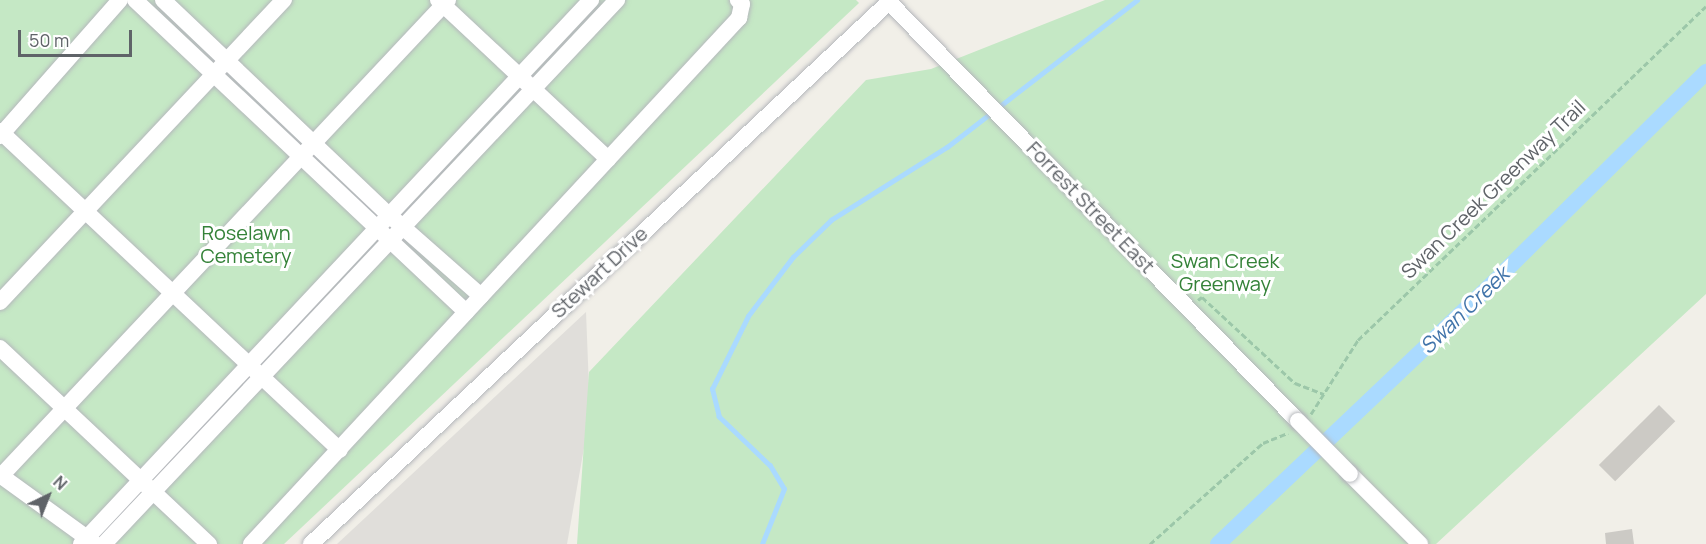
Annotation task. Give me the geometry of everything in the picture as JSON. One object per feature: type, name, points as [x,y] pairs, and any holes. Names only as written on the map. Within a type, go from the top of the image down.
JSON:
[{"type":"street","points":[[120,0],[1,133],[340,450]]},
{"type":"street","points":[[135,0],[213,76],[307,149],[396,232],[481,296]]},
{"type":"street","points":[[163,0],[228,60],[307,149]]},
{"type":"street","points":[[0,303],[284,0]]},
{"type":"street","points":[[591,0],[518,76],[382,219],[248,362],[140,479],[87,542],[1,476],[170,292],[443,2],[518,76],[608,159]]},
{"type":"street","points":[[104,544],[617,0]]},
{"type":"street","points":[[251,544],[739,18],[742,4],[738,0]]},
{"type":"street","name":"Forrest Street East","points":[[888,1],[1420,544]]},
{"type":"street","name":"Stewart Drive","points":[[311,544],[888,1]]},
{"type":"street","points":[[396,232],[466,312]]},
{"type":"street","points":[[0,348],[209,544]]},
{"type":"path","name":"Swan Creek Greenway Trail","points":[[1317,406],[1358,340],[1706,6]]},
{"type":"path","points":[[1189,309],[1202,297],[1295,383],[1324,394]]},
{"type":"path","points":[[1150,544],[1263,443]]},
{"type":"shaded area","points":[[586,312],[590,414],[567,544],[337,544]]},
{"type":"green space","name":"Roselawn Cemetery","points":[[0,0],[856,0],[859,3],[284,544],[0,544]]},
{"type":"green space","name":"Swan Creek Greenway","points":[[1105,0],[1706,0],[1706,294],[1436,544],[577,544],[589,372],[866,80],[931,69]]},
{"type":"building","points":[[1659,405],[1675,421],[1615,481],[1599,465]]},
{"type":"building","points":[[1632,529],[1634,544],[1606,544],[1605,533]]},
{"type":"waterway","points":[[762,544],[784,489],[770,466],[719,417],[712,389],[748,316],[793,257],[831,220],[947,147],[1137,0]]},
{"type":"waterway","name":"Swan Creek","points":[[1218,544],[1501,275],[1706,72]]}]
